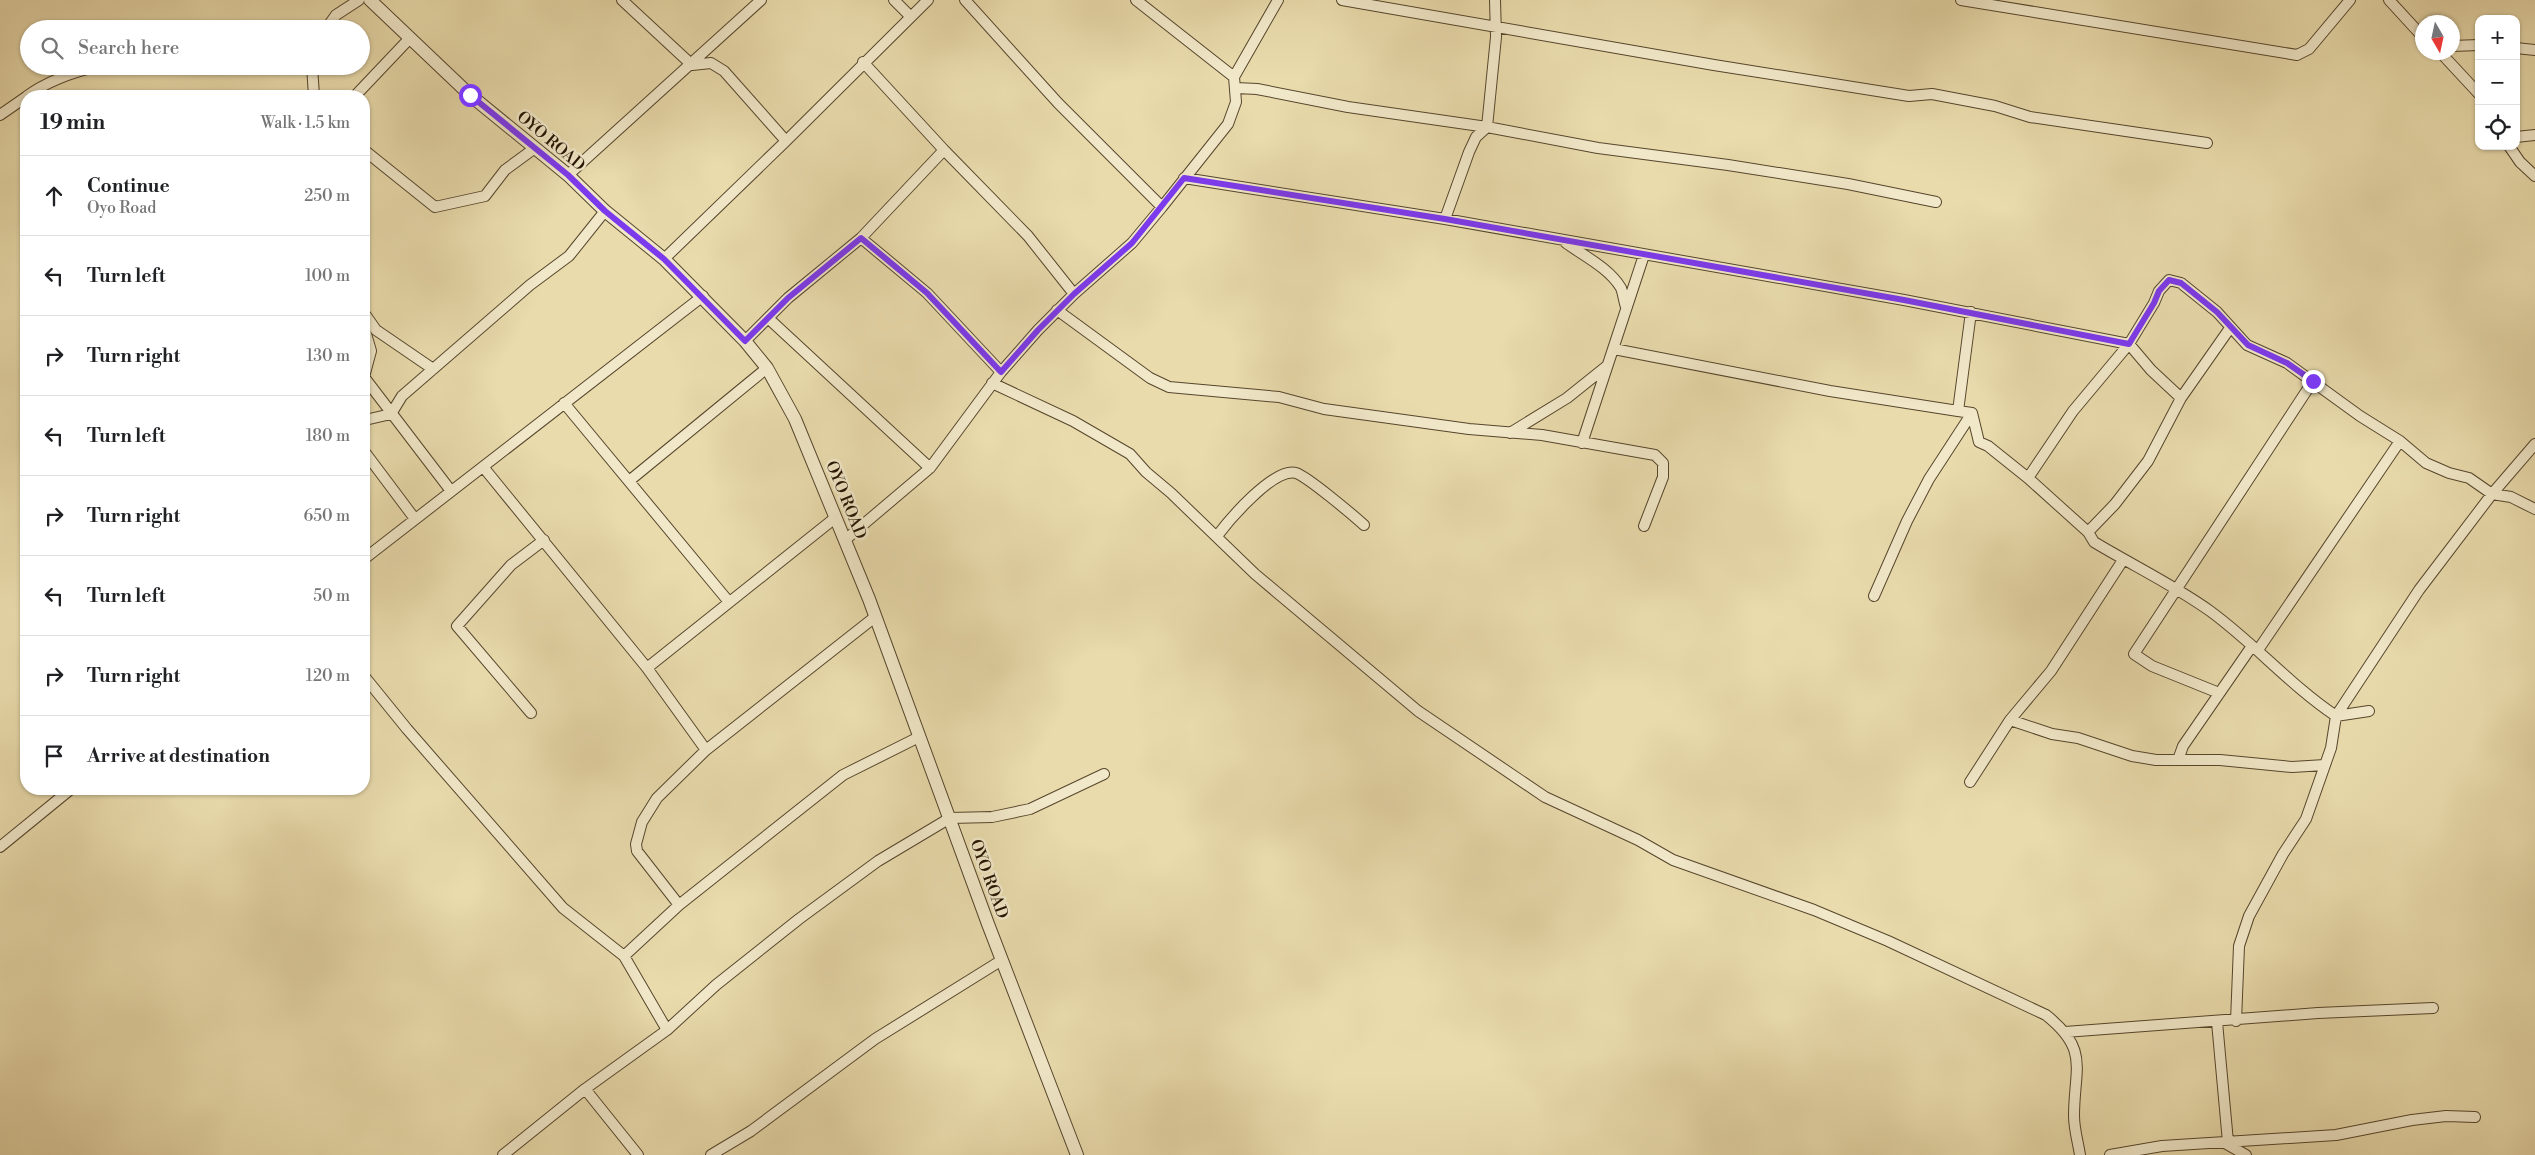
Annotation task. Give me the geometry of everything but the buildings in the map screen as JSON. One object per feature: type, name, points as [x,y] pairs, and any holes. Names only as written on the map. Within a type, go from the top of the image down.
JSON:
[{"type":"street","points":[[332,20],[336,15],[359,0]]},
{"type":"street","name":"OYO ROAD","points":[[370,0],[470,95],[568,175],[605,211],[664,259],[703,296],[767,368],[795,419],[845,540],[1077,1155]]},
{"type":"street","points":[[622,0],[692,65],[711,63],[724,71],[786,141]]},
{"type":"street","points":[[568,175],[692,65],[761,0]]},
{"type":"street","points":[[894,0],[910,16]]},
{"type":"street","points":[[664,259],[928,0]]},
{"type":"street","points":[[966,0],[1058,103],[1162,207]]},
{"type":"street","points":[[1136,0],[1234,77]]},
{"type":"street","points":[[845,540],[930,468],[1001,372],[1057,310],[1132,243],[1162,207],[1228,124],[1236,102],[1234,77],[1278,0]]},
{"type":"street","points":[[1342,0],[1494,25],[1714,66],[1909,96],[1932,94],[1996,106],[2030,116],[2207,143]]},
{"type":"street","points":[[1445,219],[1469,152],[1476,137],[1487,127],[1496,37],[1494,25],[1495,0]]},
{"type":"street","points":[[1961,0],[2297,56],[2309,49],[2350,0]]},
{"type":"street","points":[[2389,0],[2415,28]]},
{"type":"street","points":[[361,90],[410,38]]},
{"type":"street","points":[[2460,46],[2475,45]]},
{"type":"street","points":[[2520,48],[2535,50]]},
{"type":"street","points":[[2447,60],[2475,90]]},
{"type":"street","points":[[863,62],[944,150],[1028,236],[1074,294]]},
{"type":"street","points":[[35,90],[67,75]]},
{"type":"street","points":[[313,75],[314,90]]},
{"type":"street","points":[[1236,88],[1256,89],[1348,107],[1487,127],[1598,148],[1728,165],[1848,184],[1936,202]]},
{"type":"street","points":[[0,115],[20,100]]},
{"type":"street","points":[[2520,137],[2535,135]]},
{"type":"street","points":[[370,155],[435,207],[485,196],[505,170],[535,148]]},
{"type":"street","points":[[745,341],[788,298],[861,238],[944,150]]},
{"type":"street","points":[[2512,150],[2520,162],[2535,176]]},
{"type":"street","points":[[1184,178],[1445,219],[1971,312],[2129,344],[2151,370],[2181,398]]},
{"type":"street","points":[[370,419],[391,414],[402,396],[530,285],[569,256],[605,211]]},
{"type":"street","points":[[861,238],[927,293],[1001,372]]},
{"type":"street","points":[[1564,241],[1598,263],[1621,288],[1626,307]]},
{"type":"street","points":[[1582,443],[1644,255]]},
{"type":"street","points":[[2028,478],[2073,411],[2129,344],[2154,303],[2159,291],[2169,280],[2181,283],[2217,312],[2248,345],[2287,363],[2360,416],[2400,441],[2426,463],[2450,473],[2469,478],[2492,494],[2511,498],[2535,509]]},
{"type":"street","points":[[370,554],[703,296]]},
{"type":"street","points":[[1057,310],[1150,378],[1169,387],[1279,397],[1324,409],[1510,434],[1542,435],[1655,455],[1663,463],[1663,477],[1644,526]]},
{"type":"street","points":[[1958,411],[1971,312]]},
{"type":"street","points":[[768,318],[930,468]]},
{"type":"street","points":[[370,322],[376,330],[433,369]]},
{"type":"street","points":[[2088,532],[2115,504],[2148,461],[2181,398],[2230,328]]},
{"type":"street","points":[[1614,350],[1830,391],[1972,413]]},
{"type":"street","points":[[1510,434],[1567,398],[1608,366]]},
{"type":"street","points":[[629,481],[767,368]]},
{"type":"street","points":[[2219,693],[2152,666],[2134,654],[2174,590],[2313,381]]},
{"type":"street","points":[[992,383],[1073,421],[1130,454],[1146,472],[1172,493],[1295,609],[1418,711],[1545,797],[1638,840],[1673,860],[1814,910],[1888,941],[2046,1014],[2065,1032],[2076,1051],[2078,1070],[2074,1117],[2080,1155]]},
{"type":"street","points":[[370,385],[450,491]]},
{"type":"street","points":[[564,403],[729,602]]},
{"type":"street","points":[[1972,413],[1979,442],[1988,446],[2028,478],[2088,532],[2094,542],[2209,610],[2255,648],[2309,698],[2336,716],[2369,711]]},
{"type":"street","points":[[1874,596],[1907,520],[1929,479],[1972,413]]},
{"type":"street","points":[[2178,760],[2183,746],[2219,693],[2255,648],[2400,441]]},
{"type":"street","points":[[2236,1021],[2239,946],[2249,916],[2283,854],[2306,819],[2325,765],[2336,716],[2419,590],[2492,494],[2535,444]]},
{"type":"street","points":[[370,459],[415,518]]},
{"type":"street","points":[[483,467],[647,668],[706,750]]},
{"type":"street","points":[[1217,536],[1253,496],[1281,475],[1295,472],[1308,479],[1364,525]]},
{"type":"street","points":[[647,668],[835,518]]},
{"type":"street","points":[[531,712],[457,626],[511,565],[544,540]]},
{"type":"street","points":[[1970,782],[2010,720],[2051,671],[2123,560]]},
{"type":"street","points":[[680,905],[637,851],[636,844],[642,822],[657,798],[706,750],[875,617]]},
{"type":"street","points":[[370,683],[407,729],[563,908],[624,956],[667,1030]]},
{"type":"street","points":[[2010,720],[2052,734],[2078,738],[2132,756],[2156,760],[2220,760],[2292,767],[2325,765]]},
{"type":"street","points":[[624,956],[680,905],[843,775],[919,736]]},
{"type":"street","points":[[503,1155],[585,1089],[667,1030],[716,985],[799,918],[878,861],[950,818],[992,817],[1030,810],[1104,774]]},
{"type":"street","points":[[0,848],[64,795]]},
{"type":"street","points":[[711,1155],[750,1130],[875,1039],[1002,960]]},
{"type":"street","points":[[2065,1032],[2433,1008]]},
{"type":"street","points":[[2217,1022],[2228,1146]]},
{"type":"street","points":[[585,1089],[638,1155]]},
{"type":"street","points":[[2110,1155],[2162,1146],[2228,1146],[2336,1135],[2412,1120],[2446,1116],[2475,1117]]},
{"type":"street","points":[[2228,1146],[2246,1155]]},
{"type":"route","points":[[470,95],[568,175],[605,211],[664,259],[703,296],[745,341],[788,298],[861,238],[927,293],[1001,372],[1038,330],[1074,294],[1132,243],[1184,178],[1274,194],[1445,219],[1971,312],[2129,344],[2154,303],[2159,291],[2169,280],[2181,283],[2197,298],[2217,312],[2248,345],[2287,363],[2313,381]]}]
